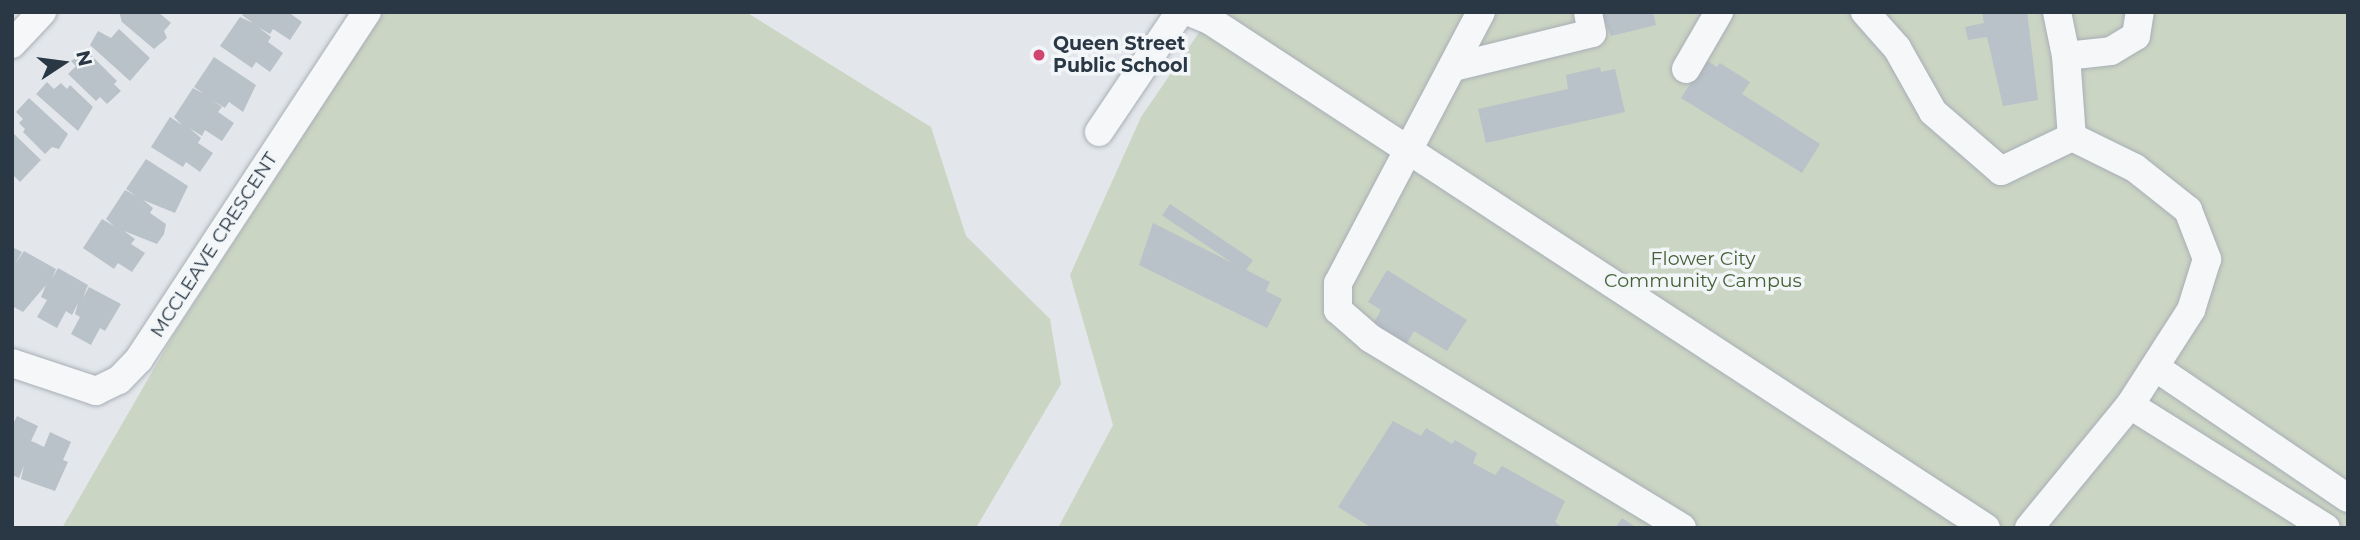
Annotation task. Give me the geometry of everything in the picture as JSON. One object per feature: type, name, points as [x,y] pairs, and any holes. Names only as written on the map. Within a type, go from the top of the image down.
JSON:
[{"type":"street","points":[[12,44],[42,12]]},
{"type":"street","name":"MCCLEAVE CRESCENT","points":[[12,363],[96,391],[119,380],[132,366],[368,12]]},
{"type":"street","points":[[1098,132],[1180,12]]},
{"type":"street","points":[[1190,12],[1211,21],[1986,528]]},
{"type":"street","points":[[1481,12],[1410,153],[1338,283],[1338,310],[1370,338],[1682,528]]},
{"type":"street","points":[[1454,67],[1591,33],[1588,12]]},
{"type":"street","points":[[1865,12],[1897,48],[1933,112],[2001,171],[2072,137]]},
{"type":"street","points":[[2057,12],[2066,56],[2072,137]]},
{"type":"street","points":[[2066,56],[2111,51],[2136,36],[2140,12]]},
{"type":"street","points":[[1686,69],[1711,14]]},
{"type":"street","points":[[2029,528],[2130,405],[2192,310],[2207,259],[2188,211],[2135,168],[2072,137]]},
{"type":"street","points":[[2155,367],[2348,498]]},
{"type":"street","points":[[2130,405],[2326,528]]},
{"type":"green space","points":[[383,12],[746,12],[931,127],[966,236],[1050,319],[1061,384],[976,528],[62,528],[174,334]]},
{"type":"green space","name":"Flower City Community Campus","points":[[1213,12],[2348,12],[2348,528],[1058,528],[1113,425],[1070,275],[1141,117]]},
{"type":"building","points":[[119,12],[158,12],[171,23],[164,31],[167,38],[154,49],[122,22]]},
{"type":"building","points":[[244,12],[288,12],[302,22],[290,40],[273,29],[270,34],[258,27],[271,37],[268,42],[283,53],[270,72],[256,62],[252,68],[220,46],[240,17],[253,23],[242,15]]},
{"type":"building","points":[[1601,12],[1653,12],[1656,25],[1611,36]]},
{"type":"building","points":[[1982,12],[2027,12],[2038,100],[2003,106],[1987,37],[1968,40],[1965,27],[1984,23]]},
{"type":"building","points":[[119,29],[150,58],[130,81],[90,45],[98,31],[111,38]]},
{"type":"building","points":[[87,51],[117,81],[114,84],[121,91],[107,104],[100,97],[96,101],[68,74],[76,66],[71,61]]},
{"type":"building","points":[[214,57],[256,85],[243,112],[229,102],[225,108],[212,100],[222,107],[218,112],[234,123],[222,141],[205,130],[202,136],[189,128],[201,138],[198,143],[213,153],[200,172],[186,162],[183,167],[151,147],[170,117],[182,125],[174,117],[193,88],[204,94],[194,87]]},
{"type":"building","points":[[1706,60],[1717,67],[1720,63],[1750,82],[1742,94],[1820,144],[1802,173],[1681,98]]},
{"type":"building","points":[[1600,67],[1601,72],[1615,69],[1625,112],[1486,143],[1478,109],[1568,89],[1566,75]]},
{"type":"building","points":[[47,82],[54,89],[61,83],[67,89],[70,85],[93,107],[78,131],[36,94]]},
{"type":"building","points":[[29,98],[68,134],[59,149],[52,147],[45,154],[23,132],[25,129],[19,123],[23,119],[16,112]]},
{"type":"building","points":[[12,132],[41,160],[20,182],[12,174]]},
{"type":"building","points":[[146,159],[188,186],[175,213],[143,200],[153,208],[150,213],[166,224],[164,234],[157,244],[124,231],[135,239],[131,244],[145,253],[132,272],[118,263],[114,269],[83,248],[102,219],[114,226],[106,219],[125,190],[136,196],[126,189]]},
{"type":"building","points":[[1170,204],[1253,260],[1245,272],[1162,216]]},
{"type":"building","points":[[1153,223],[1270,282],[1266,291],[1282,299],[1267,328],[1139,265]]},
{"type":"building","points":[[12,247],[22,252],[15,264],[24,251],[56,269],[52,279],[58,268],[88,285],[83,298],[89,287],[121,304],[105,331],[100,328],[91,345],[71,334],[80,317],[75,314],[78,303],[72,315],[66,311],[57,328],[37,317],[47,300],[41,297],[46,285],[23,312],[12,306]]},
{"type":"building","points":[[1387,270],[1467,320],[1447,351],[1414,331],[1406,345],[1373,324],[1381,310],[1368,302]]},
{"type":"building","points":[[17,416],[38,426],[31,441],[44,447],[50,432],[71,442],[63,460],[68,462],[55,491],[21,479],[24,466],[19,478],[12,475],[12,426]]},
{"type":"building","points":[[1393,421],[1421,436],[1426,428],[1452,444],[1455,440],[1477,453],[1473,463],[1495,475],[1502,466],[1565,501],[1555,522],[1563,528],[1372,528],[1338,507]]},
{"type":"building","points":[[1622,518],[1637,528],[1615,528]]},
{"type":"place","name":"Queen Street Public School","points":[[1039,55]]}]
